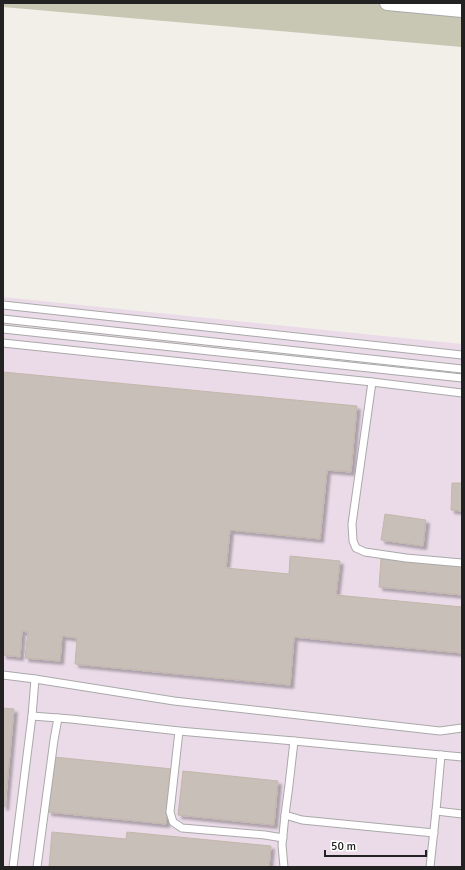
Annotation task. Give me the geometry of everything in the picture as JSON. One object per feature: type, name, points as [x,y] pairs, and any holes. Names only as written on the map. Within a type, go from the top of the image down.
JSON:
[{"type":"street","points":[[387,3],[462,10]]},
{"type":"lane","points":[[3,305],[462,355]]},
{"type":"lane","points":[[3,319],[462,369]]},
{"type":"lane","points":[[3,329],[462,378]]},
{"type":"lane","points":[[3,343],[462,393]]},
{"type":"lane","points":[[372,382],[352,524],[353,541],[356,548],[365,552],[406,558],[462,563]]},
{"type":"lane","points":[[3,675],[182,702],[440,731],[462,728]]},
{"type":"lane","points":[[13,867],[32,716],[35,679]]},
{"type":"lane","points":[[32,716],[462,757]]},
{"type":"lane","points":[[37,867],[58,718]]},
{"type":"lane","points":[[179,731],[170,812],[173,822],[182,828],[265,835],[283,838]]},
{"type":"lane","points":[[284,867],[282,845],[294,741]]},
{"type":"lane","points":[[430,867],[441,755]]},
{"type":"lane","points":[[436,811],[462,814]]},
{"type":"lane","points":[[285,815],[302,820],[434,833]]},
{"type":"shaded area","points":[[3,3],[462,3],[462,47],[3,7]]},
{"type":"shaded area","points":[[3,297],[462,344],[462,867],[3,867]]},
{"type":"building","points":[[3,372],[357,406],[351,472],[327,470],[320,539],[230,530],[226,568],[289,574],[290,556],[340,561],[336,595],[462,607],[462,653],[294,637],[290,685],[75,664],[77,638],[62,636],[60,661],[25,658],[28,632],[22,631],[20,657],[3,655]]},
{"type":"building","points":[[452,483],[462,483],[462,511],[451,510]]},
{"type":"building","points":[[385,514],[426,520],[423,546],[381,540]]},
{"type":"building","points":[[381,559],[462,566],[462,595],[379,587]]},
{"type":"building","points":[[3,708],[14,709],[5,807],[3,806]]},
{"type":"building","points":[[54,757],[172,769],[166,824],[48,812]]},
{"type":"building","points":[[183,771],[278,781],[274,825],[178,815]]},
{"type":"building","points":[[52,832],[126,839],[127,832],[271,846],[269,867],[49,867]]}]
